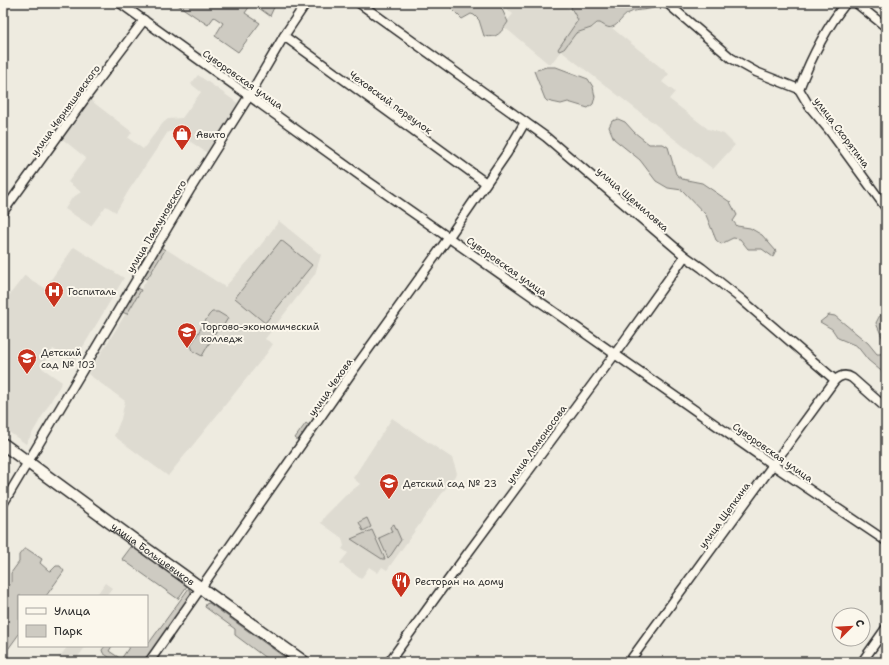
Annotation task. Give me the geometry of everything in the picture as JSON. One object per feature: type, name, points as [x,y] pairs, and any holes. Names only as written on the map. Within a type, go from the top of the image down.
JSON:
[{"type":"main road","name":"улица Большевиков","points":[[3,444],[304,662]]},
{"type":"street","name":"Суворовская улица","points":[[120,3],[362,177],[773,465],[886,542]]},
{"type":"street","name":"улица Павлуновского","points":[[3,504],[191,188],[249,96],[284,36],[306,3]]},
{"type":"street","name":"улица Щемиловка","points":[[359,3],[546,137],[685,256],[741,299],[835,380]]},
{"type":"street","points":[[667,3],[732,58],[756,72],[799,89],[818,46],[834,18],[846,3]]},
{"type":"street","points":[[856,3],[867,6],[886,27]]},
{"type":"street","name":"улица Чернышевского","points":[[3,212],[144,20]]},
{"type":"street","name":"Чеховский переулок","points":[[284,36],[486,183]]},
{"type":"street","name":"улица Скорятина","points":[[799,89],[809,106],[829,130],[886,208]]},
{"type":"street","name":"улица Чехова","points":[[149,662],[348,377],[449,237],[507,153],[525,122]]},
{"type":"street","name":"улица Ломоносова","points":[[388,662],[615,354],[685,256]]},
{"type":"street","points":[[835,380],[842,375],[852,378],[886,408]]},
{"type":"street","name":"улица Щепкина","points":[[629,662],[835,380]]},
{"type":"street","points":[[862,662],[886,628]]},
{"type":"shaded area","points":[[3,3],[13,4],[4,16],[3,16]]},
{"type":"shaded area","points":[[499,3],[561,3],[593,28],[602,20],[669,74],[662,82],[675,92],[669,99],[708,129],[724,134],[735,145],[713,169],[561,51],[550,65],[503,26],[513,14]]},
{"type":"shaded area","points":[[198,75],[239,104],[207,153],[175,131],[168,132],[116,212],[106,206],[91,226],[65,209],[72,198],[81,192],[68,182],[86,158],[61,138],[89,99],[132,132],[128,138],[143,149],[163,123],[168,119],[182,118],[201,92],[191,84]]},
{"type":"shaded area","name":"Торгово-экономический колледж","points":[[279,221],[321,255],[315,274],[265,339],[273,344],[267,353],[168,476],[114,436],[121,419],[125,401],[88,374],[166,249],[225,287],[251,258]]},
{"type":"shaded area","points":[[74,247],[124,278],[74,362],[53,349],[42,368],[62,382],[26,444],[3,428],[3,303],[25,275],[45,288]]},
{"type":"shaded area","name":"Детский сад № 23","points":[[392,418],[452,458],[457,473],[387,570],[382,567],[378,573],[369,567],[361,579],[340,563],[348,553],[342,549],[344,546],[342,538],[321,523],[325,516],[345,496],[360,484],[353,478]]},
{"type":"shaded area","points":[[105,583],[112,588],[107,595],[97,595]]},
{"type":"shaded area","points":[[67,647],[85,647],[74,662],[62,662],[58,659]]},
{"type":"green space","points":[[175,3],[252,3],[245,13],[260,23],[238,52],[215,36],[223,23],[214,17],[208,25]]},
{"type":"green space","points":[[252,3],[276,3],[270,16]]},
{"type":"green space","points":[[451,3],[499,3],[508,22],[496,36],[484,36],[479,20],[474,15],[471,14],[462,19],[452,9]]},
{"type":"green space","points":[[573,3],[659,4],[653,8],[629,13],[617,24],[609,28],[597,23],[591,28],[576,33],[564,49],[559,51],[558,49],[578,20],[571,8]]},
{"type":"green space","points":[[546,67],[556,67],[588,79],[593,87],[595,97],[593,104],[588,108],[568,102],[561,104],[547,101],[534,71]]},
{"type":"green space","points":[[618,119],[625,122],[634,132],[649,144],[663,144],[668,147],[676,174],[682,179],[702,183],[730,202],[737,215],[733,221],[737,226],[750,228],[762,235],[776,251],[773,257],[762,249],[748,249],[740,239],[733,238],[721,244],[716,240],[706,215],[682,190],[668,188],[656,181],[640,160],[614,139],[609,127],[612,121]]},
{"type":"green space","points":[[281,240],[312,265],[265,323],[235,298]]},
{"type":"green space","points":[[161,247],[165,250],[147,279],[143,276]]},
{"type":"green space","points":[[136,288],[141,290],[127,314],[122,312]]},
{"type":"green space","points":[[212,312],[218,312],[228,318],[222,328],[219,326],[202,356],[193,351],[191,345]]},
{"type":"green space","points":[[829,315],[835,316],[868,343],[877,354],[883,353],[886,346],[886,375],[868,360],[857,346],[838,338],[832,329],[820,322]]},
{"type":"green space","points":[[880,315],[886,317],[886,346],[876,323]]},
{"type":"green space","points":[[323,399],[328,403],[316,420],[311,416]]},
{"type":"green space","points":[[306,423],[311,427],[300,442],[295,438]]},
{"type":"green space","points":[[367,518],[371,527],[363,531],[359,522]]},
{"type":"green space","points":[[394,524],[401,540],[388,558],[379,538],[392,532],[390,527]]},
{"type":"green space","points":[[372,530],[385,559],[382,559],[351,539]]},
{"type":"green space","points":[[131,547],[187,586],[178,599],[122,559]]},
{"type":"green space","points":[[24,549],[27,549],[42,559],[40,563],[48,570],[51,571],[56,566],[60,566],[64,571],[47,595],[18,595],[18,635],[3,656],[3,594],[11,583],[11,573],[19,562],[19,555]]},
{"type":"green space","points":[[189,588],[191,596],[144,662],[116,662],[103,653],[102,650],[104,647],[111,647],[109,651],[121,659],[129,647],[148,647],[149,643]]},
{"type":"green space","points":[[209,603],[287,659],[288,662],[271,662],[235,635],[235,629],[205,607],[206,604]]},
{"type":"place","name":"Авито","points":[[182,151]]},
{"type":"place","name":"Госпиталь","points":[[54,308]]},
{"type":"place","name":"Торгово-экономический колледж","points":[[187,349]]},
{"type":"place","name":"Детский сад № 103","points":[[27,375]]},
{"type":"place","name":"Детский сад № 23","points":[[389,500]]},
{"type":"place","name":"Ресторан на дому","points":[[401,598]]}]
